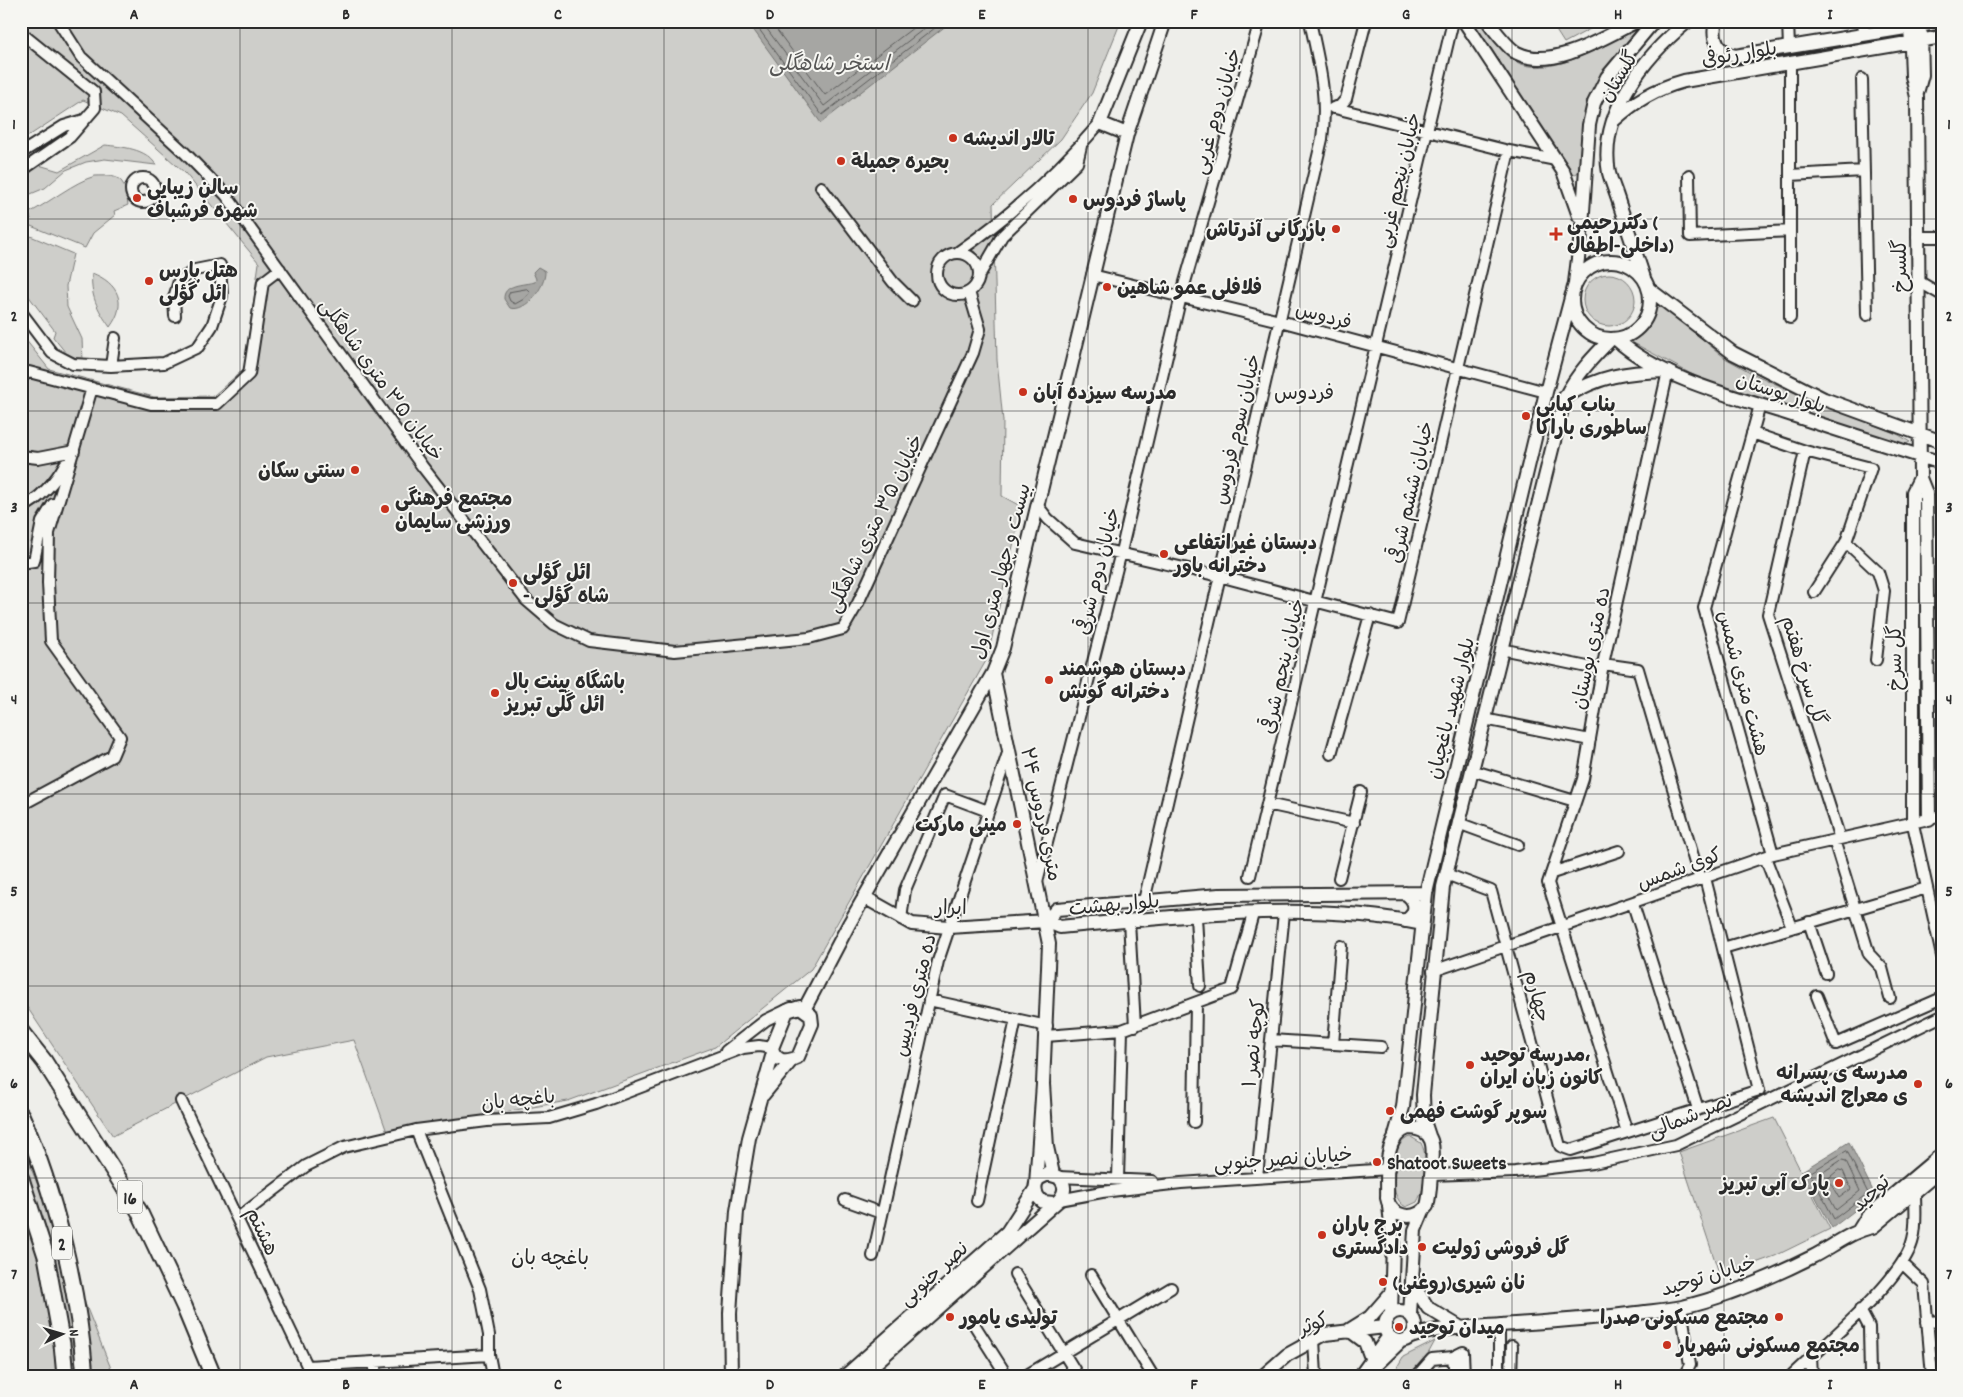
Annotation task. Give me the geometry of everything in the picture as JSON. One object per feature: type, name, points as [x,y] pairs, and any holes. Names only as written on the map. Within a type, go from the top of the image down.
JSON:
[{"type":"highway","name":"16","points":[[21,1032],[44,1061],[139,1211],[184,1306],[213,1376]]},
{"type":"highway","name":"2","points":[[21,1115],[47,1184],[67,1262],[84,1376]]},
{"type":"highway","name":"2","points":[[21,1179],[46,1256],[62,1344],[65,1376]]},
{"type":"main road","points":[[1126,134],[1100,123],[1141,21]]},
{"type":"main road","name":"بیست و چهار متری اول","points":[[805,1008],[864,897],[992,673],[1003,648],[1126,134],[1165,21]]},
{"type":"main road","points":[[1464,21],[1556,160],[1573,193],[1582,226]]},
{"type":"main road","points":[[1488,21],[1516,52],[1540,58],[1567,55],[1637,21]]},
{"type":"main road","name":"گلستان","points":[[1574,288],[1582,226],[1589,125],[1594,103],[1607,77],[1654,21]]},
{"type":"main road","name":"گلستان","points":[[1646,284],[1609,173],[1609,147],[1612,122],[1620,104],[1646,63],[1664,41],[1688,21]]},
{"type":"main road","name":"بلوار رئوفی","points":[[1716,21],[1714,36],[1724,53],[1735,56],[1864,35],[1915,24],[1942,22]]},
{"type":"main road","name":"گلسرخ","points":[[1915,24],[1920,478]]},
{"type":"main road","name":"بلوار رئوفی","points":[[1612,122],[1633,103],[1666,86],[1942,37]]},
{"type":"main road","points":[[1789,48],[1790,64]]},
{"type":"main road","points":[[1614,260],[1631,266],[1646,284],[1649,306],[1644,321],[1632,333],[1614,339],[1590,333],[1581,326],[1572,305],[1574,288],[1582,273],[1591,266],[1602,261],[1614,260]]},
{"type":"main road","name":"بلوار بوستان","points":[[1646,284],[1733,353],[1824,399],[1942,442]]},
{"type":"main road","name":"بلوار شهید یاغچیان","points":[[1391,1314],[1393,1229],[1389,1206],[1390,1147],[1403,1106],[1426,893],[1546,392],[1574,288]]},
{"type":"main road","name":"بلوار بوستان","points":[[1614,339],[1668,371],[1760,405],[1942,463]]},
{"type":"main road","name":"بلوار شهید یاغچیان","points":[[1412,1319],[1415,1230],[1429,1199],[1434,1150],[1423,1107],[1433,971],[1446,874],[1565,397],[1573,381],[1590,359],[1614,339]]},
{"type":"main road","points":[[1565,397],[1597,380],[1620,374],[1668,371]]},
{"type":"main road","name":"گل سرخ","points":[[1913,824],[1913,492],[1920,478]]},
{"type":"main road","name":"گل سرخ","points":[[1920,478],[1926,493],[1929,820]]},
{"type":"main road","points":[[1514,523],[1532,528]]},
{"type":"main road","name":"۲۴ متری فردوس","points":[[992,673],[1050,944],[1043,1084],[1035,1186]]},
{"type":"main road","name":"بلوار بهشت","points":[[1422,924],[1356,914],[1284,913],[1196,916],[1060,927],[1046,921],[1057,909],[1219,895],[1426,893]]},
{"type":"main road","points":[[1405,894],[1411,897],[1415,911],[1405,921]]},
{"type":"main road","name":"ابرار","points":[[864,897],[900,919],[912,924],[949,928],[1046,921]]},
{"type":"main road","points":[[729,1375],[730,1314],[737,1211],[749,1138],[759,1101],[773,1051],[784,1016],[791,1008],[805,1008],[811,1015],[812,1024],[801,1053],[791,1061],[759,1101]]},
{"type":"main road","points":[[773,1051],[783,1061],[791,1061]]},
{"type":"main road","name":"۲۴ متری فردوس","points":[[1043,1084],[1047,1147],[1056,1175]]},
{"type":"main road","points":[[1395,1135],[1408,1128],[1423,1131],[1429,1136]]},
{"type":"main road","name":"توحید","points":[[1911,1188],[1942,1154]]},
{"type":"main road","name":"توحید","points":[[1859,1230],[1866,1217],[1942,1169]]},
{"type":"main road","points":[[1056,1175],[1064,1185],[1062,1196],[1056,1201],[1049,1203],[1039,1199],[1035,1186],[1043,1176],[1056,1175]]},
{"type":"main road","name":"نصر جنوبی","points":[[845,1376],[1007,1232],[1035,1186]]},
{"type":"main road","name":"نصر جنوبی","points":[[861,1376],[1056,1201]]},
{"type":"main road","points":[[1389,1206],[1394,1211],[1407,1216],[1423,1211]]},
{"type":"main road","name":"خیابان توحید","points":[[1396,1335],[1422,1333],[1458,1326],[1499,1326],[1681,1307],[1773,1275],[1836,1245],[1859,1230]]},
{"type":"main road","points":[[1412,1282],[1428,1308],[1458,1326]]},
{"type":"main road","points":[[1368,1376],[1374,1360],[1365,1342],[1349,1330],[1370,1317],[1391,1293]]},
{"type":"main road","points":[[1396,1335],[1387,1320],[1391,1314],[1399,1311],[1412,1319],[1458,1326]]},
{"type":"main road","points":[[1360,1376],[1396,1335],[1412,1334],[1412,1319]]},
{"type":"main road","name":"کوثر","points":[[1263,1376],[1288,1355],[1325,1334],[1349,1330],[1396,1335]]},
{"type":"street","name":"خیابان ۳۵ متری شاهگلی","points":[[58,21],[81,57],[185,153],[226,195],[422,466],[526,600],[554,624],[589,641],[675,651],[809,638],[843,629],[858,603],[973,353],[980,329],[969,292]]},
{"type":"street","name":"خیابان دوم غربی","points":[[1181,296],[1260,21]]},
{"type":"street","name":"خیابان سوم فردوس","points":[[1144,901],[1330,110],[1310,21]]},
{"type":"street","points":[[1330,110],[1346,99],[1366,21]]},
{"type":"street","name":"خیابان پنجم غربی","points":[[1377,347],[1453,21]]},
{"type":"street","points":[[1788,21],[1789,48]]},
{"type":"street","points":[[1863,21],[1864,35]]},
{"type":"street","points":[[21,33],[94,92],[95,108],[70,137],[21,171]]},
{"type":"street","points":[[1790,64],[1790,318]]},
{"type":"street","points":[[1862,79],[1867,315]]},
{"type":"street","points":[[1330,110],[1556,160]]},
{"type":"street","points":[[21,154],[64,126],[85,120]]},
{"type":"street","points":[[1081,146],[1077,163],[1002,236],[980,274],[978,281],[969,292],[963,295],[950,294],[945,290],[938,279],[937,273],[941,261],[946,256],[958,252],[991,230],[1081,146],[1100,123]]},
{"type":"street","name":"خیابان ششم شرقی","points":[[1370,615],[1398,623],[1509,151]]},
{"type":"street","points":[[1790,175],[1864,172]]},
{"type":"street","points":[[1689,175],[1690,236],[1790,231]]},
{"type":"street","points":[[821,187],[893,282],[912,301]]},
{"type":"street","points":[[1918,237],[1942,237]]},
{"type":"street","points":[[958,252],[965,253],[976,261],[980,274]]},
{"type":"street","points":[[21,312],[52,353],[73,364],[111,366],[164,363],[198,347],[212,326],[222,296],[220,265],[195,270],[179,281],[174,298],[176,316]]},
{"type":"street","points":[[21,377],[29,372],[152,404],[217,404],[249,374],[263,282],[280,269]]},
{"type":"street","name":"فردوس","points":[[1092,275],[1280,321],[1546,392]]},
{"type":"street","points":[[1918,281],[1942,296]]},
{"type":"street","name":"خیابان دوم شرقی","points":[[1037,882],[1121,552],[1181,296]]},
{"type":"street","points":[[111,366],[115,338]]},
{"type":"street","name":"خیابان پنجم شرقی","points":[[1250,876],[1377,347]]},
{"type":"street","name":"ده متری بوستان","points":[[1627,1132],[1564,928],[1548,883],[1583,779],[1603,667],[1668,371]]},
{"type":"street","points":[[21,805],[112,756],[120,737],[51,641],[48,583],[49,533],[92,388]]},
{"type":"street","name":"هشت متری شمس","points":[[1760,405],[1704,608],[1769,856],[1792,927]]},
{"type":"street","points":[[1752,433],[1805,451],[1871,468],[1846,542],[1814,592]]},
{"type":"street","points":[[21,456],[38,458],[74,450]]},
{"type":"street","points":[[21,508],[31,504],[60,473],[74,450]]},
{"type":"street","name":"گل سرخ هفتم","points":[[1805,451],[1768,614],[1837,839],[1868,954],[1882,968],[1890,998]]},
{"type":"street","points":[[21,563],[34,562],[42,522],[64,483]]},
{"type":"street","points":[[1037,505],[1048,520],[1075,543],[1121,552],[1370,615],[1331,754]]},
{"type":"street","points":[[1846,542],[1878,572],[1884,591],[1876,660]]},
{"type":"street","points":[[1502,649],[1603,667],[1638,669],[1723,948],[1759,1090],[1627,1132]]},
{"type":"street","points":[[1484,719],[1590,740]]},
{"type":"street","name":"ده متری فردیس","points":[[873,1256],[938,961],[1009,749]]},
{"type":"street","points":[[1471,770],[1575,801]]},
{"type":"street","points":[[1339,878],[1362,792]]},
{"type":"street","points":[[900,919],[905,890],[945,795],[988,812]]},
{"type":"street","points":[[21,800],[36,796]]},
{"type":"street","points":[[1267,804],[1354,823]]},
{"type":"street","name":"کوی شمس","points":[[1433,971],[1564,928],[1769,856],[1942,816]]},
{"type":"street","points":[[1458,823],[1518,845]]},
{"type":"street","points":[[1913,824],[1942,956]]},
{"type":"street","points":[[1552,873],[1619,851]]},
{"type":"street","name":"چهارم","points":[[1446,874],[1491,891],[1560,1146],[1571,1150],[1627,1132]]},
{"type":"street","points":[[1723,948],[1927,888]]},
{"type":"street","points":[[1633,904],[1698,1109]]},
{"type":"street","name":"کوچه نصر ۱","points":[[1257,1178],[1284,913]]},
{"type":"street","points":[[928,1000],[1016,1019],[1046,1031],[1122,1030],[1232,989],[1253,914]]},
{"type":"street","points":[[1196,916],[1200,986]]},
{"type":"street","points":[[1129,921],[1135,1026]]},
{"type":"street","points":[[1809,922],[1826,973]]},
{"type":"street","points":[[1333,1044],[1341,946]]},
{"type":"street","points":[[1817,996],[1836,1044],[1942,998]]},
{"type":"street","points":[[1194,1122],[1196,1003]]},
{"type":"street","points":[[718,1057],[766,1020],[791,1008]]},
{"type":"street","name":"نصر شمالی","points":[[1431,1175],[1516,1172],[1584,1164],[1676,1145],[1942,1016]]},
{"type":"street","points":[[977,1201],[1016,1019]]},
{"type":"street","points":[[1118,1180],[1122,1030]]},
{"type":"street","points":[[1271,1040],[1380,1047]]},
{"type":"street","name":"باغچه بان","points":[[238,1218],[306,1166],[344,1147],[416,1130],[487,1121],[549,1118],[604,1101],[743,1048],[759,1046],[773,1051]]},
{"type":"street","name":"هشتم","points":[[181,1102],[310,1371]]},
{"type":"street","points":[[416,1130],[480,1289],[489,1335],[493,1376]]},
{"type":"street","name":"خیابان نصر جنوبی","points":[[1056,1201],[1181,1183],[1389,1169]]},
{"type":"street","name":"خیابان نصر جنوبی","points":[[1056,1175],[1181,1183]]},
{"type":"street","points":[[1790,1376],[1886,1286],[1903,1264],[1913,1240],[1911,1188]]},
{"type":"street","points":[[844,1200],[881,1213]]},
{"type":"street","points":[[1903,1264],[1924,1284],[1932,1376]]},
{"type":"street","points":[[1015,1274],[1078,1376]]},
{"type":"street","points":[[1091,1275],[1153,1376]]},
{"type":"street","points":[[1027,1375],[1171,1288]]},
{"type":"street","points":[[1681,1307],[1690,1365],[1684,1376]]},
{"type":"street","points":[[1860,1310],[1868,1327],[1870,1376]]},
{"type":"street","points":[[972,1321],[1007,1376]]},
{"type":"street","points":[[1927,1322],[1942,1321]]},
{"type":"street","points":[[1499,1326],[1499,1376]]},
{"type":"street","points":[[1314,1339],[1316,1376]]},
{"type":"street","points":[[1511,1376],[1512,1346]]},
{"type":"street","points":[[1417,1376],[1432,1359],[1453,1357],[1460,1352],[1464,1353],[1464,1376]]},
{"type":"street","points":[[310,1371],[375,1362],[490,1355]]},
{"type":"street","points":[[1811,1356],[1812,1376]]},
{"type":"street","points":[[1453,1357],[1454,1376]]},
{"type":"street","points":[[375,1362],[375,1376]]},
{"type":"shaded area","name":"ائل گؤلی - شاه گؤلی","points":[[21,21],[1121,21],[1092,93],[1061,139],[993,204],[997,360],[1003,421],[1002,496],[1022,507],[987,659],[811,969],[715,1047],[568,1101],[387,1132],[354,1040],[266,1057],[113,1136],[21,998],[21,334],[49,369],[154,397],[213,396],[244,369],[259,263],[185,173],[121,116],[83,100],[21,141]]},
{"type":"shaded area","points":[[1471,21],[1482,21],[1498,46],[1510,58],[1525,65],[1543,66],[1561,63],[1600,48],[1649,21],[1628,41],[1607,69],[1581,171],[1573,175],[1570,172]]},
{"type":"shaded area","points":[[1550,21],[1605,21],[1564,43]]},
{"type":"shaded area","points":[[105,145],[133,149],[152,159],[156,165],[105,159],[86,162],[66,170],[45,188],[21,198],[21,177],[39,165],[59,171]]},
{"type":"shaded area","points":[[95,176],[111,176],[120,180],[125,189],[128,205],[114,211],[115,215],[93,233],[85,248],[21,222],[21,220],[31,219],[29,213],[70,187]]},
{"type":"shaded area","points":[[21,232],[73,254],[66,286],[67,307],[82,339],[83,361],[66,353],[53,337],[55,331],[21,286]]},
{"type":"shaded area","points":[[92,273],[108,282],[118,295],[118,310],[110,327],[95,302],[92,288]]},
{"type":"shaded area","points":[[1609,274],[1619,276],[1627,282],[1633,290],[1635,300],[1633,310],[1627,318],[1619,324],[1609,326],[1599,324],[1591,318],[1585,310],[1583,300],[1585,290],[1591,282],[1599,276]]},
{"type":"shaded area","points":[[1659,303],[1725,358],[1750,372],[1793,392],[1899,435],[1910,442],[1904,445],[1708,383],[1628,340],[1641,332]]},
{"type":"shaded area","points":[[1774,1118],[1830,1229],[1775,1256],[1720,1276],[1679,1152]]},
{"type":"shaded area","points":[[1411,1137],[1421,1143],[1424,1150],[1426,1173],[1423,1188],[1417,1202],[1406,1207],[1400,1202],[1395,1193],[1393,1170],[1394,1158],[1398,1148],[1404,1140]]},
{"type":"shaded area","points":[[21,1143],[114,1376],[21,1376]]},
{"type":"shaded area","points":[[1435,1341],[1416,1376],[1392,1376],[1403,1357]]},
{"type":"water","name":"استخر شاهگلی","points":[[747,21],[952,21],[821,123]]},
{"type":"water","points":[[538,267],[545,271],[539,291],[522,306],[510,308],[504,299],[507,290],[515,286],[535,282],[536,279],[533,272]]},
{"type":"water","name":"پارک آبی تبریز","points":[[1849,1142],[1875,1195],[1832,1228],[1802,1171]]},
{"type":"place","name":"تالار اندیشه","points":[[953,138]]},
{"type":"place","name":"بحیره جمیلة","points":[[841,161]]},
{"type":"place","name":"سالن زیبایی شهره فرشباف","points":[[137,198]]},
{"type":"place","name":"پاساژ فردوس","points":[[1073,199]]},
{"type":"place","name":"بازرگانی آذرتاش","points":[[1336,229]]},
{"type":"place","name":"دکتررحیمی ( داخلی-اطفال)","points":[[1556,234]]},
{"type":"place","name":"هتل پارس ائل گؤلی","points":[[149,281]]},
{"type":"place","name":"فلافلی عمو شاهین","points":[[1107,287]]},
{"type":"place","name":"مدرسه سیزده آبان","points":[[1023,392]]},
{"type":"place","name":"بناب کبابی ساطوری باراکا","points":[[1526,416]]},
{"type":"place","name":"سنتی سکان","points":[[355,470]]},
{"type":"place","name":"مجتمع فرهنگی ورزشی سایمان","points":[[385,509]]},
{"type":"place","name":"دبستان غیرانتفاعی دخترانه باور","points":[[1164,554]]},
{"type":"place","name":"ائل گؤلی - شاه گؤلی","points":[[513,583]]},
{"type":"place","name":"دبستان هوشمند دخترانه گونش","points":[[1049,680]]},
{"type":"place","name":"باشگاه پینت بال ائل گلی تبریز","points":[[495,693]]},
{"type":"place","name":"مینی مارکت","points":[[1017,824]]},
{"type":"place","name":"مدرسه توحید، کانون زبان ایران","points":[[1470,1065]]},
{"type":"place","name":"مدرسه ی پسرانه ی معراج اندیشه","points":[[1918,1084]]},
{"type":"place","name":"سوپر گوشت فهمی","points":[[1390,1111]]},
{"type":"place","name":"Shatoot Sweets","points":[[1377,1162]]},
{"type":"place","name":"پارک آبی تبریز","points":[[1839,1183]]},
{"type":"place","name":"برج باران دادگستری","points":[[1322,1235]]},
{"type":"place","name":"گل فروشی ژولیت","points":[[1422,1247]]},
{"type":"place","name":"نان شیری(روغنی)","points":[[1383,1282]]},
{"type":"place","name":"تولیدی یامور","points":[[950,1317]]},
{"type":"place","name":"مجتمع مسکونی صدرا","points":[[1779,1317]]},
{"type":"place","name":"میدان توحید","points":[[1399,1327]]},
{"type":"place","name":"مجتمع مسکونی شهریار","points":[[1667,1345]]},
{"type":"district","name":"فردوس","points":[[1304,392]]},
{"type":"district","name":"باغچه بان","points":[[550,1257]]}]
